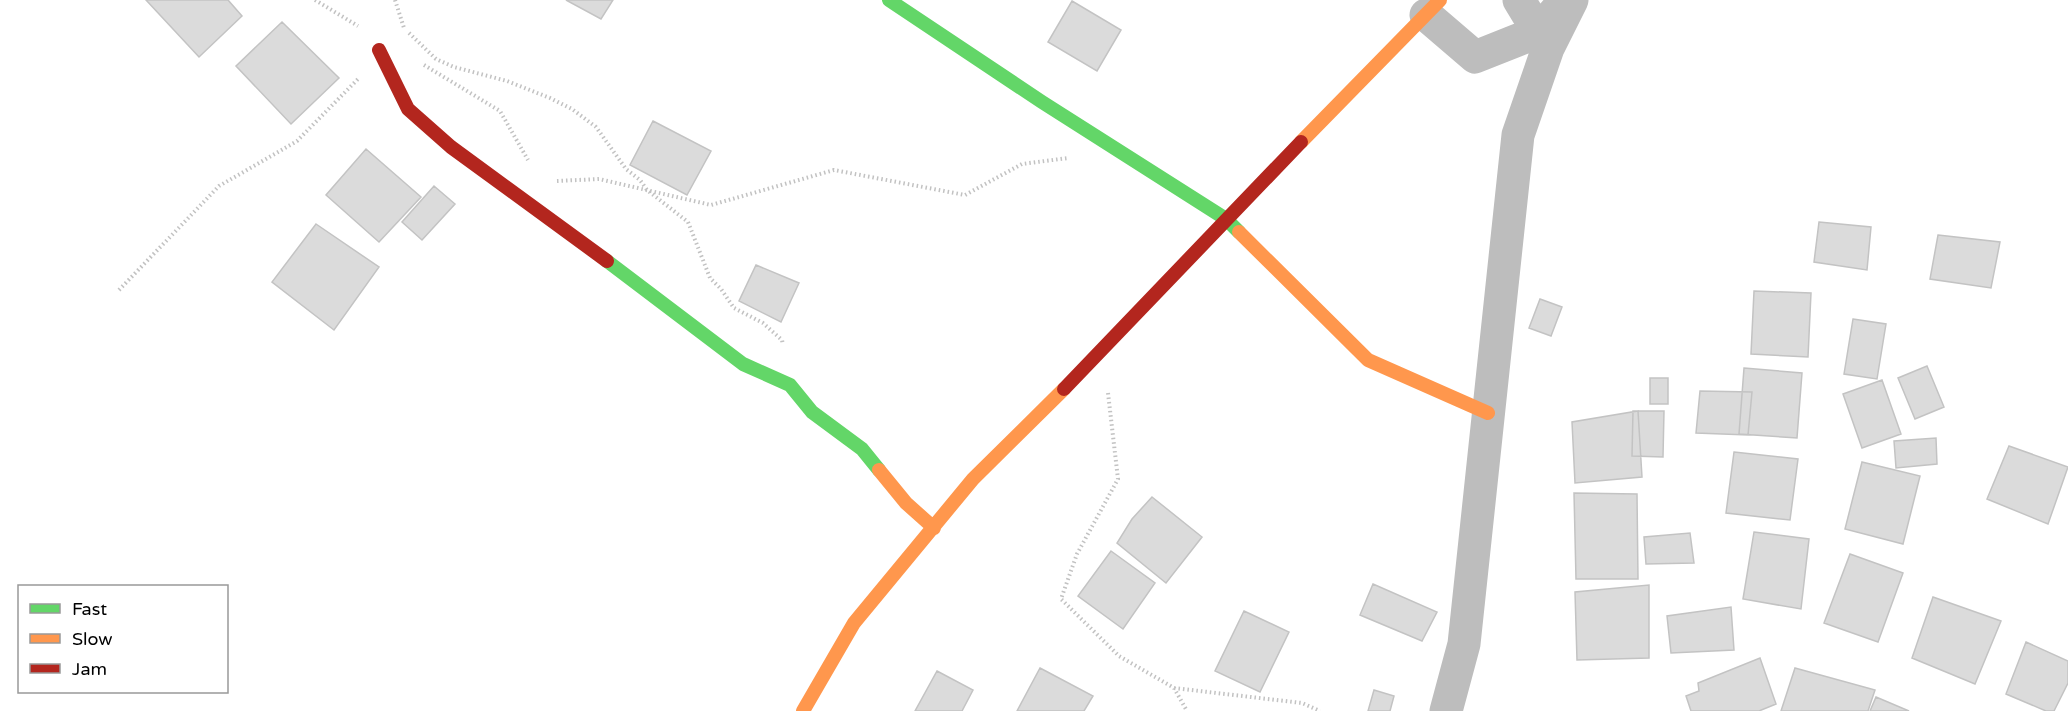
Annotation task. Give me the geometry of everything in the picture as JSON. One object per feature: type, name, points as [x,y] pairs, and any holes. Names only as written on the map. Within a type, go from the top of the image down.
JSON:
[{"type":"main road","points":[[889,0],[1118,151],[1226,219],[1368,360],[1488,413]]},
{"type":"main road","points":[[803,711],[854,623],[973,479],[1102,351],[1226,219],[1433,7]]},
{"type":"main road","points":[[379,50],[408,109],[451,147],[542,212],[743,364],[790,385],[812,412],[862,449],[906,502],[934,528]]},
{"type":"street","points":[[1519,0],[1543,40]]},
{"type":"street","points":[[1446,711],[1464,644],[1518,135],[1543,40],[1565,0]]},
{"type":"street","points":[[1433,7],[1475,57],[1543,40],[1572,0]]},
{"type":"path","points":[[119,290],[219,186],[297,141],[352,86],[385,42],[315,0]]},
{"type":"path","points":[[395,0],[403,27],[436,59],[454,67],[507,81],[572,109],[596,127],[626,169],[640,180],[647,190],[688,222],[710,278],[722,289],[734,308],[763,323],[782,340],[790,385]]},
{"type":"path","points":[[423,65],[500,111],[529,161]]},
{"type":"path","points":[[553,181],[599,179],[711,204],[834,170],[965,195],[1022,164],[1118,151]]},
{"type":"path","points":[[1102,351],[1118,478],[1077,554],[1061,599],[1119,656],[1174,688],[1302,703],[1320,711]]},
{"type":"path","points":[[1174,688],[1187,711]]},
{"type":"building","points":[[146,0],[228,0],[242,16],[199,57]]},
{"type":"building","points":[[566,0],[613,0],[601,19]]},
{"type":"building","points":[[1072,1],[1121,30],[1097,71],[1048,42]]},
{"type":"building","points":[[282,22],[339,78],[291,124],[236,66]]},
{"type":"building","points":[[653,121],[711,151],[687,195],[630,165]]},
{"type":"building","points":[[366,149],[421,197],[379,242],[326,195]]},
{"type":"building","points":[[434,186],[455,204],[422,240],[402,222]]},
{"type":"building","points":[[1819,222],[1871,227],[1867,270],[1814,262]]},
{"type":"building","points":[[316,224],[379,267],[334,330],[272,282]]},
{"type":"building","points":[[1938,235],[2000,242],[1991,288],[1930,279]]},
{"type":"building","points":[[756,265],[799,283],[781,322],[739,301]]},
{"type":"building","points":[[1754,291],[1811,293],[1808,357],[1751,354]]},
{"type":"building","points":[[1540,299],[1562,307],[1551,336],[1529,328]]},
{"type":"building","points":[[1853,319],[1886,324],[1877,379],[1844,374]]},
{"type":"building","points":[[1927,366],[1944,407],[1915,419],[1898,378]]},
{"type":"building","points":[[1744,368],[1802,373],[1797,438],[1739,434]]},
{"type":"building","points":[[1650,378],[1668,378],[1668,404],[1650,404]]},
{"type":"building","points":[[1882,380],[1901,434],[1862,448],[1843,394]]},
{"type":"building","points":[[1700,391],[1752,392],[1748,435],[1696,433]]},
{"type":"building","points":[[1633,411],[1664,411],[1663,457],[1632,456]]},
{"type":"building","points":[[1638,411],[1642,477],[1575,483],[1572,422]]},
{"type":"building","points":[[1936,438],[1937,464],[1896,468],[1894,441]]},
{"type":"building","points":[[2009,446],[2068,467],[2048,524],[1987,499]]},
{"type":"building","points":[[1734,452],[1798,459],[1790,520],[1726,513]]},
{"type":"building","points":[[1862,462],[1920,476],[1903,544],[1845,529]]},
{"type":"building","points":[[1574,493],[1637,494],[1638,579],[1576,579]]},
{"type":"building","points":[[1152,497],[1202,537],[1166,583],[1117,543],[1132,519]]},
{"type":"building","points":[[1754,532],[1809,539],[1801,609],[1743,599]]},
{"type":"building","points":[[1690,533],[1694,563],[1646,564],[1644,537]]},
{"type":"building","points":[[1111,551],[1155,583],[1123,629],[1078,596]]},
{"type":"building","points":[[1850,554],[1903,573],[1878,642],[1824,623]]},
{"type":"building","points":[[1373,584],[1437,612],[1422,641],[1360,615]]},
{"type":"building","points":[[1649,585],[1649,658],[1577,660],[1575,592]]},
{"type":"building","points":[[1933,597],[2001,621],[1975,684],[1912,658]]},
{"type":"building","points":[[1731,607],[1734,650],[1671,653],[1667,616]]},
{"type":"building","points":[[1244,611],[1289,632],[1260,692],[1215,671]]},
{"type":"building","points":[[2026,642],[2068,661],[2068,683],[2054,711],[2046,711],[2006,694]]},
{"type":"building","points":[[1760,658],[1776,704],[1759,711],[1691,711],[1686,696],[1699,691],[1698,683]]},
{"type":"building","points":[[1040,668],[1093,696],[1084,711],[1017,711]]},
{"type":"building","points":[[1795,668],[1875,690],[1868,711],[1781,711]]},
{"type":"building","points":[[937,671],[973,690],[962,711],[915,711]]},
{"type":"building","points":[[1374,690],[1394,696],[1390,711],[1368,711]]},
{"type":"building","points":[[1876,697],[1909,711],[1870,711]]},
{"type":"traffic: fast","points":[[889,0],[1042,102],[1226,219],[1239,232]]},
{"type":"traffic: fast","points":[[607,261],[743,364],[790,385],[812,412],[862,449],[879,470]]},
{"type":"traffic: slow","points":[[1301,142],[1440,0]]},
{"type":"traffic: slow","points":[[1239,232],[1368,360],[1488,413]]},
{"type":"traffic: slow","points":[[803,711],[854,623],[973,479],[1064,389]]},
{"type":"traffic: slow","points":[[879,470],[906,503],[934,528]]},
{"type":"traffic: jam","points":[[379,50],[408,109],[451,147],[607,261]]},
{"type":"traffic: jam","points":[[1064,389],[1301,142]]}]
